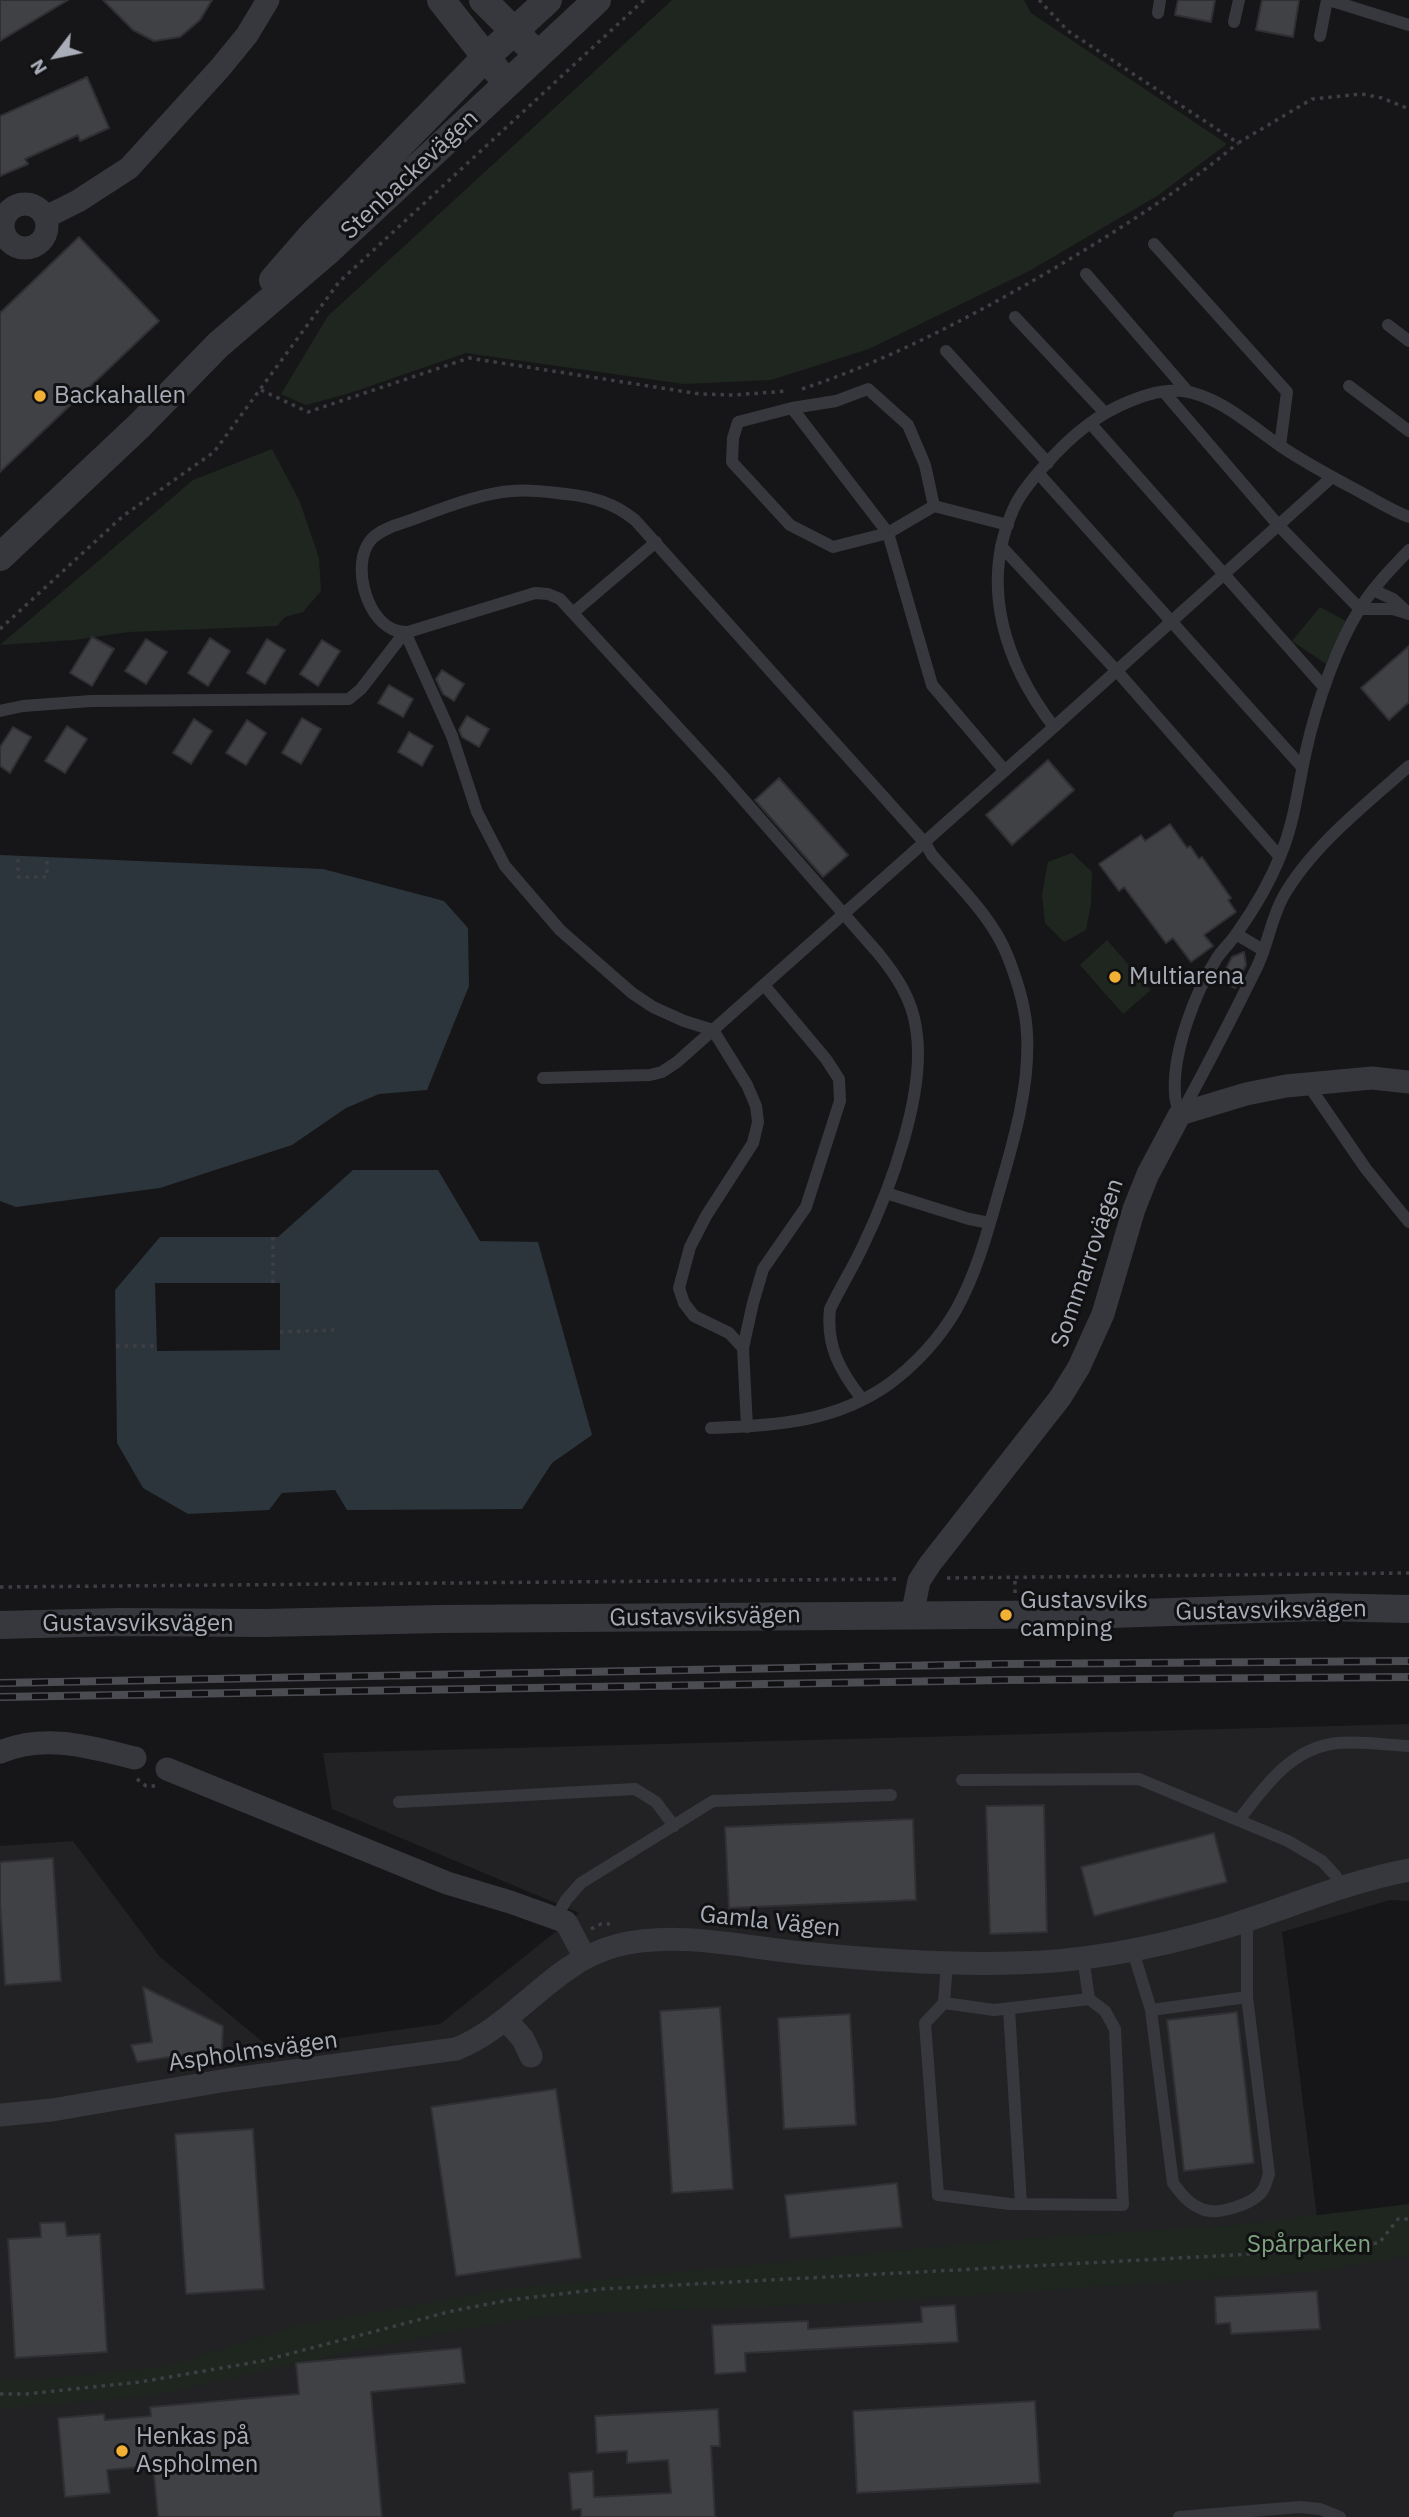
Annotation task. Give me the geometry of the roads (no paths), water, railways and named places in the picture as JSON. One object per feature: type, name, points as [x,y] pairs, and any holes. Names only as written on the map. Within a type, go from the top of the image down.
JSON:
[{"type":"street","points":[[46,218],[129,168],[227,60],[247,35],[268,0]]},
{"type":"street","points":[[441,0],[508,84]]},
{"type":"street","points":[[483,0],[539,56]]},
{"type":"street","name":"Stenbackevägen","points":[[0,557],[140,425],[218,345],[313,234],[486,57],[548,0]]},
{"type":"street","name":"Stenbackevägen","points":[[218,345],[329,250],[597,0]]},
{"type":"street","points":[[1180,1114],[1246,1094],[1307,1083],[1372,1078],[1409,1082]]},
{"type":"street","name":"Sommarrovägen","points":[[912,1616],[920,1578],[1060,1398],[1079,1367],[1103,1314],[1134,1209],[1148,1174],[1180,1114]]},
{"type":"street","name":"Gustavsviksvägen","points":[[0,1625],[1112,1615],[1319,1607],[1409,1609]]},
{"type":"street","points":[[0,1752],[32,1744],[66,1742],[135,1758]]},
{"type":"street","points":[[167,1769],[447,1884],[566,1922],[585,1958]]},
{"type":"street","name":"Gamla Vägen","points":[[585,1958],[611,1947],[662,1939],[806,1953],[947,1962],[1016,1963],[1083,1957],[1199,1934],[1342,1887],[1409,1870]]},
{"type":"street","name":"Aspholmsvägen","points":[[0,2115],[52,2110],[227,2080],[456,2049],[486,2035],[551,1981],[585,1958]]},
{"type":"street","points":[[506,2020],[523,2039],[531,2056]]},
{"type":"lane","points":[[1234,22],[1239,0]]},
{"type":"lane","points":[[1320,36],[1328,0],[1409,25]]},
{"type":"lane","points":[[1154,244],[1287,392],[1280,446]]},
{"type":"lane","points":[[1086,274],[1188,392]]},
{"type":"lane","points":[[1015,317],[1105,413]]},
{"type":"lane","points":[[1388,325],[1409,341]]},
{"type":"lane","points":[[946,351],[1048,463]]},
{"type":"lane","points":[[1349,386],[1409,431]]},
{"type":"lane","points":[[934,506],[925,465],[908,425],[868,389],[836,401],[792,408],[738,422],[733,438],[732,462],[790,525],[833,547],[888,533],[934,506],[1008,526]]},
{"type":"lane","points":[[1164,392],[1279,526],[1360,609],[1393,609],[1409,614]]},
{"type":"lane","points":[[1055,727],[1021,677],[1004,634],[997,580],[1001,546],[1013,508],[1039,474],[1070,439],[1105,413],[1125,403],[1164,392],[1199,395],[1225,408],[1280,446],[1332,477],[1409,517]]},
{"type":"lane","points":[[792,408],[888,533],[932,685],[1005,771]]},
{"type":"lane","points":[[1090,423],[1324,687]]},
{"type":"lane","points":[[1039,474],[1303,767]]},
{"type":"lane","points":[[543,1078],[650,1075],[662,1072],[677,1062],[1332,477]]},
{"type":"lane","points":[[711,1428],[772,1426],[836,1412],[862,1399],[887,1385],[913,1364],[955,1312],[970,1283],[990,1223],[1020,1111],[1027,1067],[1027,1031],[1017,980],[1007,953],[988,920],[932,855],[925,843],[656,542],[622,510],[608,502],[584,496],[535,490],[487,495],[393,526],[380,532],[369,542],[362,559],[363,579],[378,618],[392,630],[405,632],[536,593],[560,599],[844,914],[898,978],[916,1027],[917,1060],[912,1104],[886,1193],[861,1251],[830,1310],[830,1342],[838,1363],[862,1399]]},
{"type":"lane","points":[[574,612],[656,542]]},
{"type":"lane","points":[[1001,546],[1116,670],[1280,858]]},
{"type":"lane","points":[[1180,1114],[1175,1096],[1177,1063],[1203,983],[1217,957],[1255,904],[1280,858],[1296,812],[1311,727],[1324,687],[1360,609],[1373,590],[1409,550]]},
{"type":"lane","points":[[1373,590],[1393,599],[1409,614]]},
{"type":"lane","points":[[0,711],[23,706],[91,701],[349,699],[361,689],[405,632]]},
{"type":"lane","points":[[405,632],[452,736],[477,812],[505,866],[560,930],[632,993],[653,1007],[713,1030],[747,1085],[756,1106],[758,1122],[753,1143],[706,1216],[690,1247],[679,1288],[684,1303],[694,1316],[729,1334],[743,1348]]},
{"type":"lane","points":[[1180,1114],[1258,965],[1273,919],[1284,896],[1300,873],[1363,804],[1409,766]]},
{"type":"lane","points":[[1236,934],[1264,950]]},
{"type":"lane","points":[[747,1427],[743,1348],[763,1269],[806,1207],[840,1101],[841,1089],[839,1079],[826,1059],[764,985]]},
{"type":"lane","points":[[1307,1083],[1366,1169],[1409,1222]]},
{"type":"lane","points":[[886,1193],[990,1223]]},
{"type":"lane","points":[[1239,1820],[1266,1783],[1292,1761],[1315,1748],[1338,1743],[1409,1746]]},
{"type":"lane","points":[[962,1780],[1139,1779],[1288,1841],[1322,1861],[1342,1887]]},
{"type":"lane","points":[[399,1802],[635,1789],[656,1802],[674,1826]]},
{"type":"lane","points":[[556,1918],[566,1900],[582,1883],[713,1801],[891,1795]]},
{"type":"lane","points":[[1132,1948],[1151,2010],[1173,2183],[1185,2199],[1204,2211],[1224,2210],[1245,2204],[1263,2191],[1269,2174],[1247,1997],[1247,1919]]},
{"type":"lane","points":[[1083,1957],[1089,1999]]},
{"type":"lane","points":[[944,2003],[995,2010],[1089,1999],[1105,2011],[1115,2029],[1123,2204],[1021,2204],[938,2195],[925,2023],[944,2003],[947,1962]]},
{"type":"lane","points":[[1151,2010],[1247,1997]]},
{"type":"lane","points":[[1009,2009],[1021,2204]]},
{"type":"lane","points":[[1179,2517],[1300,2507],[1320,2509],[1340,2517]]},
{"type":"railway","points":[[0,1683],[1002,1664],[1409,1661]]},
{"type":"railway","points":[[0,1697],[1004,1680],[1409,1677]]},
{"type":"place","name":"Backahallen","points":[[40,396]]},
{"type":"place","name":"Multiarena","points":[[1115,977]]},
{"type":"place","name":"Gustavsviks camping","points":[[1006,1615]]},
{"type":"place","name":"Henkas på Aspholmen","points":[[122,2451]]},
{"type":"park label","name":"Spårparken","points":[[1309,2245]]}]
